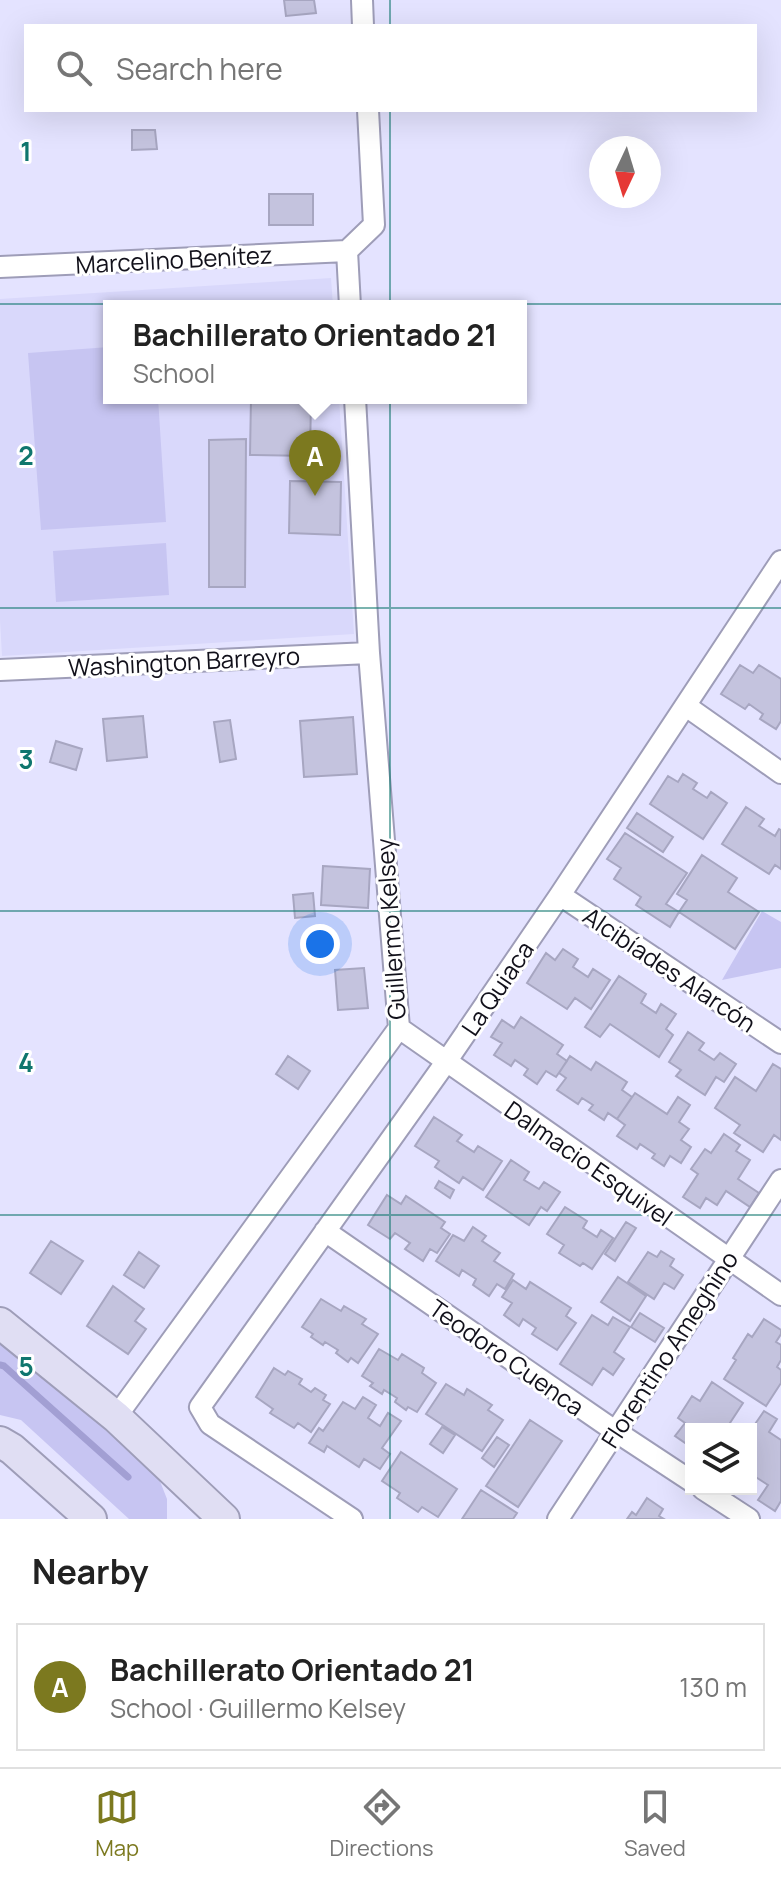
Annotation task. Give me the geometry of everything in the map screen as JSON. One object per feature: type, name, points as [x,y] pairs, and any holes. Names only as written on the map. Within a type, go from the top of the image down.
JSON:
[{"type":"main road","points":[[0,1323],[116,1417],[224,1519]]},
{"type":"main road","points":[[0,1442],[12,1449],[91,1519]]},
{"type":"street","points":[[362,0],[363,24]]},
{"type":"street","points":[[350,300],[347,251],[374,225],[368,112]]},
{"type":"street","name":"Marcelino Benítez","points":[[0,267],[347,251]]},
{"type":"street","name":"Guillermo Kelsey","points":[[116,1417],[399,1028],[369,653],[355,404]]},
{"type":"street","name":"La Quiaca","points":[[352,1519],[210,1424],[200,1407],[446,1062],[781,561]]},
{"type":"street","name":"Washington Barreyro","points":[[0,670],[369,653]]},
{"type":"street","points":[[686,706],[781,773]]},
{"type":"street","name":"Alcibíades Alarcón","points":[[560,895],[781,1043]]},
{"type":"street","name":"Dalmacio Esquivel","points":[[399,1028],[781,1295]]},
{"type":"street","name":"Florentino Ameghino","points":[[558,1519],[781,1180]]},
{"type":"street","name":"Teodoro Cuenca","points":[[325,1231],[685,1477]]},
{"type":"street","points":[[712,1495],[749,1519]]},
{"type":"shaded area","points":[[331,278],[333,300],[103,300],[103,404],[339,404],[354,634],[2,656],[0,299]]},
{"type":"shaded area","points":[[103,347],[103,404],[158,404],[166,522],[41,530],[28,353]]},
{"type":"shaded area","points":[[166,543],[169,595],[56,602],[53,551]]},
{"type":"shaded area","points":[[762,911],[781,922],[781,968],[722,980]]},
{"type":"shaded area","points":[[0,1338],[152,1461],[167,1499],[167,1519],[129,1519],[21,1420],[0,1415]]},
{"type":"building","points":[[284,0],[314,0],[316,13],[286,16]]},
{"type":"building","points":[[132,130],[155,130],[157,149],[132,150]]},
{"type":"building","points":[[269,194],[313,194],[313,225],[269,225]]},
{"type":"building","points":[[251,404],[311,404],[310,456],[250,455]]},
{"type":"building","points":[[246,439],[245,587],[209,587],[209,440]]},
{"type":"building","points":[[290,481],[341,482],[340,535],[289,533]]},
{"type":"building","points":[[740,665],[753,673],[759,665],[781,679],[781,721],[776,729],[760,719],[763,714],[749,704],[745,709],[721,694]]},
{"type":"building","points":[[143,716],[147,757],[107,761],[103,719]]},
{"type":"building","points":[[353,717],[357,774],[304,777],[300,721]]},
{"type":"building","points":[[230,720],[236,759],[220,762],[214,722]]},
{"type":"building","points":[[56,741],[82,749],[76,770],[50,762]]},
{"type":"building","points":[[683,774],[697,783],[693,789],[707,798],[711,792],[727,803],[703,839],[650,804],[668,776],[678,782]]},
{"type":"building","points":[[746,807],[764,819],[759,826],[775,836],[781,830],[781,869],[775,865],[769,874],[722,844]]},
{"type":"building","points":[[637,813],[673,837],[663,852],[627,828]]},
{"type":"building","points":[[625,833],[687,873],[666,904],[679,912],[670,927],[636,905],[641,897],[614,879],[621,868],[607,859]]},
{"type":"building","points":[[702,855],[737,878],[728,892],[759,912],[735,949],[679,912],[687,900],[677,894]]},
{"type":"building","points":[[323,866],[370,869],[368,908],[321,905]]},
{"type":"building","points":[[313,893],[315,916],[295,918],[293,895]]},
{"type":"building","points":[[563,949],[578,959],[573,967],[588,977],[593,969],[610,980],[591,1009],[575,998],[567,1009],[527,983],[546,953],[555,960]]},
{"type":"building","points":[[364,968],[368,1008],[338,1010],[335,970]]},
{"type":"building","points":[[619,976],[646,994],[641,1003],[656,1013],[661,1004],[676,1014],[666,1029],[673,1035],[659,1057],[610,1024],[600,1037],[585,1027]]},
{"type":"building","points":[[521,1017],[563,1045],[557,1054],[567,1061],[556,1077],[546,1071],[537,1084],[524,1075],[528,1069],[515,1060],[511,1066],[494,1055],[502,1043],[491,1037],[502,1020],[514,1028]]},
{"type":"building","points":[[688,1032],[704,1043],[699,1050],[714,1060],[720,1053],[736,1064],[724,1082],[716,1077],[705,1095],[676,1076],[681,1070],[669,1062]]},
{"type":"building","points":[[288,1056],[310,1071],[298,1089],[276,1074]]},
{"type":"building","points":[[570,1056],[591,1070],[596,1062],[627,1082],[622,1090],[632,1097],[617,1119],[608,1113],[604,1120],[589,1110],[593,1105],[582,1098],[578,1104],[557,1090],[566,1078],[559,1073]]},
{"type":"building","points":[[773,1064],[781,1069],[781,1140],[774,1135],[763,1152],[734,1133],[740,1125],[715,1108],[735,1077],[756,1091]]},
{"type":"building","points":[[635,1093],[667,1114],[678,1097],[690,1105],[679,1122],[689,1129],[681,1140],[691,1147],[681,1163],[670,1156],[664,1166],[652,1158],[655,1154],[640,1144],[637,1149],[617,1136],[625,1125],[617,1119]]},
{"type":"building","points":[[434,1117],[462,1135],[457,1141],[474,1152],[478,1146],[502,1161],[483,1190],[463,1177],[459,1183],[435,1167],[439,1161],[415,1146]]},
{"type":"building","points":[[724,1134],[740,1145],[736,1151],[750,1160],[738,1179],[759,1193],[750,1207],[726,1191],[717,1205],[706,1198],[700,1208],[683,1197],[698,1174],[691,1169],[705,1149],[711,1153]]},
{"type":"building","points":[[511,1160],[529,1172],[524,1180],[539,1189],[544,1182],[560,1192],[547,1211],[541,1207],[529,1225],[486,1197]]},
{"type":"building","points":[[439,1181],[454,1190],[450,1198],[435,1188]]},
{"type":"building","points":[[387,1195],[401,1204],[406,1196],[445,1222],[441,1228],[450,1234],[437,1253],[430,1249],[423,1261],[405,1249],[410,1243],[395,1233],[390,1239],[368,1225]]},
{"type":"building","points":[[565,1207],[587,1221],[583,1228],[597,1237],[601,1230],[613,1238],[592,1269],[583,1263],[580,1266],[559,1253],[564,1245],[547,1234]]},
{"type":"building","points":[[626,1222],[636,1228],[615,1261],[605,1254]]},
{"type":"building","points":[[473,1227],[486,1236],[482,1241],[500,1253],[494,1261],[514,1274],[505,1289],[497,1284],[489,1296],[473,1285],[476,1279],[462,1270],[459,1276],[436,1261],[453,1235],[464,1241]]},
{"type":"building","points":[[51,1241],[83,1261],[61,1294],[30,1273]]},
{"type":"building","points":[[661,1251],[674,1259],[670,1266],[683,1275],[674,1289],[664,1283],[654,1299],[628,1282],[648,1252],[657,1257]]},
{"type":"building","points":[[139,1252],[159,1266],[144,1288],[124,1275]]},
{"type":"building","points":[[618,1277],[646,1296],[630,1321],[601,1302]]},
{"type":"building","points":[[513,1280],[526,1289],[530,1282],[571,1308],[566,1316],[576,1323],[557,1350],[532,1334],[536,1328],[523,1319],[519,1326],[504,1315],[512,1303],[502,1297]]},
{"type":"building","points":[[113,1286],[144,1309],[135,1321],[146,1329],[128,1354],[87,1326]]},
{"type":"building","points":[[321,1299],[341,1311],[344,1306],[366,1319],[362,1324],[378,1334],[358,1363],[351,1358],[348,1362],[336,1353],[338,1350],[325,1342],[323,1345],[302,1327]]},
{"type":"building","points":[[640,1313],[664,1328],[655,1342],[631,1327]]},
{"type":"building","points":[[592,1315],[608,1325],[613,1317],[630,1327],[614,1352],[624,1359],[613,1375],[603,1368],[592,1385],[560,1364]]},
{"type":"building","points":[[764,1319],[781,1330],[776,1342],[781,1345],[781,1360],[777,1367],[781,1370],[781,1383],[766,1406],[724,1379],[748,1334],[752,1337]]},
{"type":"building","points":[[379,1349],[398,1360],[402,1354],[424,1368],[422,1373],[436,1383],[417,1412],[408,1407],[406,1410],[395,1402],[397,1398],[384,1390],[382,1394],[362,1376]]},
{"type":"building","points":[[274,1368],[285,1375],[288,1371],[302,1379],[299,1384],[311,1392],[315,1388],[326,1395],[323,1400],[330,1404],[311,1432],[298,1423],[294,1428],[270,1413],[273,1409],[256,1397]]},
{"type":"building","points":[[712,1382],[743,1403],[730,1423],[685,1423],[678,1418],[692,1396],[700,1401]]},
{"type":"building","points":[[446,1384],[464,1395],[467,1389],[492,1405],[488,1410],[503,1420],[482,1451],[426,1414]]},
{"type":"building","points":[[363,1397],[376,1405],[368,1418],[380,1426],[388,1413],[401,1421],[382,1448],[390,1454],[380,1469],[364,1459],[359,1467],[327,1446],[324,1452],[309,1443],[319,1428],[323,1431],[343,1402],[355,1409]]},
{"type":"building","points":[[764,1411],[777,1419],[769,1432],[781,1440],[781,1501],[775,1511],[758,1500],[768,1485],[757,1478],[756,1423]]},
{"type":"building","points":[[530,1420],[562,1441],[518,1507],[486,1486]]},
{"type":"building","points":[[685,1423],[685,1443],[675,1436]]},
{"type":"building","points":[[442,1427],[455,1435],[443,1453],[430,1444]]},
{"type":"building","points":[[497,1437],[509,1445],[494,1467],[482,1458]]},
{"type":"building","points":[[401,1452],[457,1489],[438,1517],[422,1507],[418,1512],[397,1498],[400,1493],[382,1481]]},
{"type":"building","points":[[481,1490],[517,1513],[513,1519],[462,1519]]},
{"type":"building","points":[[647,1498],[663,1509],[659,1516],[664,1519],[627,1519],[632,1512],[636,1515]]},
{"type":"waterway","points":[[0,1365],[128,1477]]},
{"type":"place","name":"Bachillerato Orientado 21","points":[[315,496]]}]
